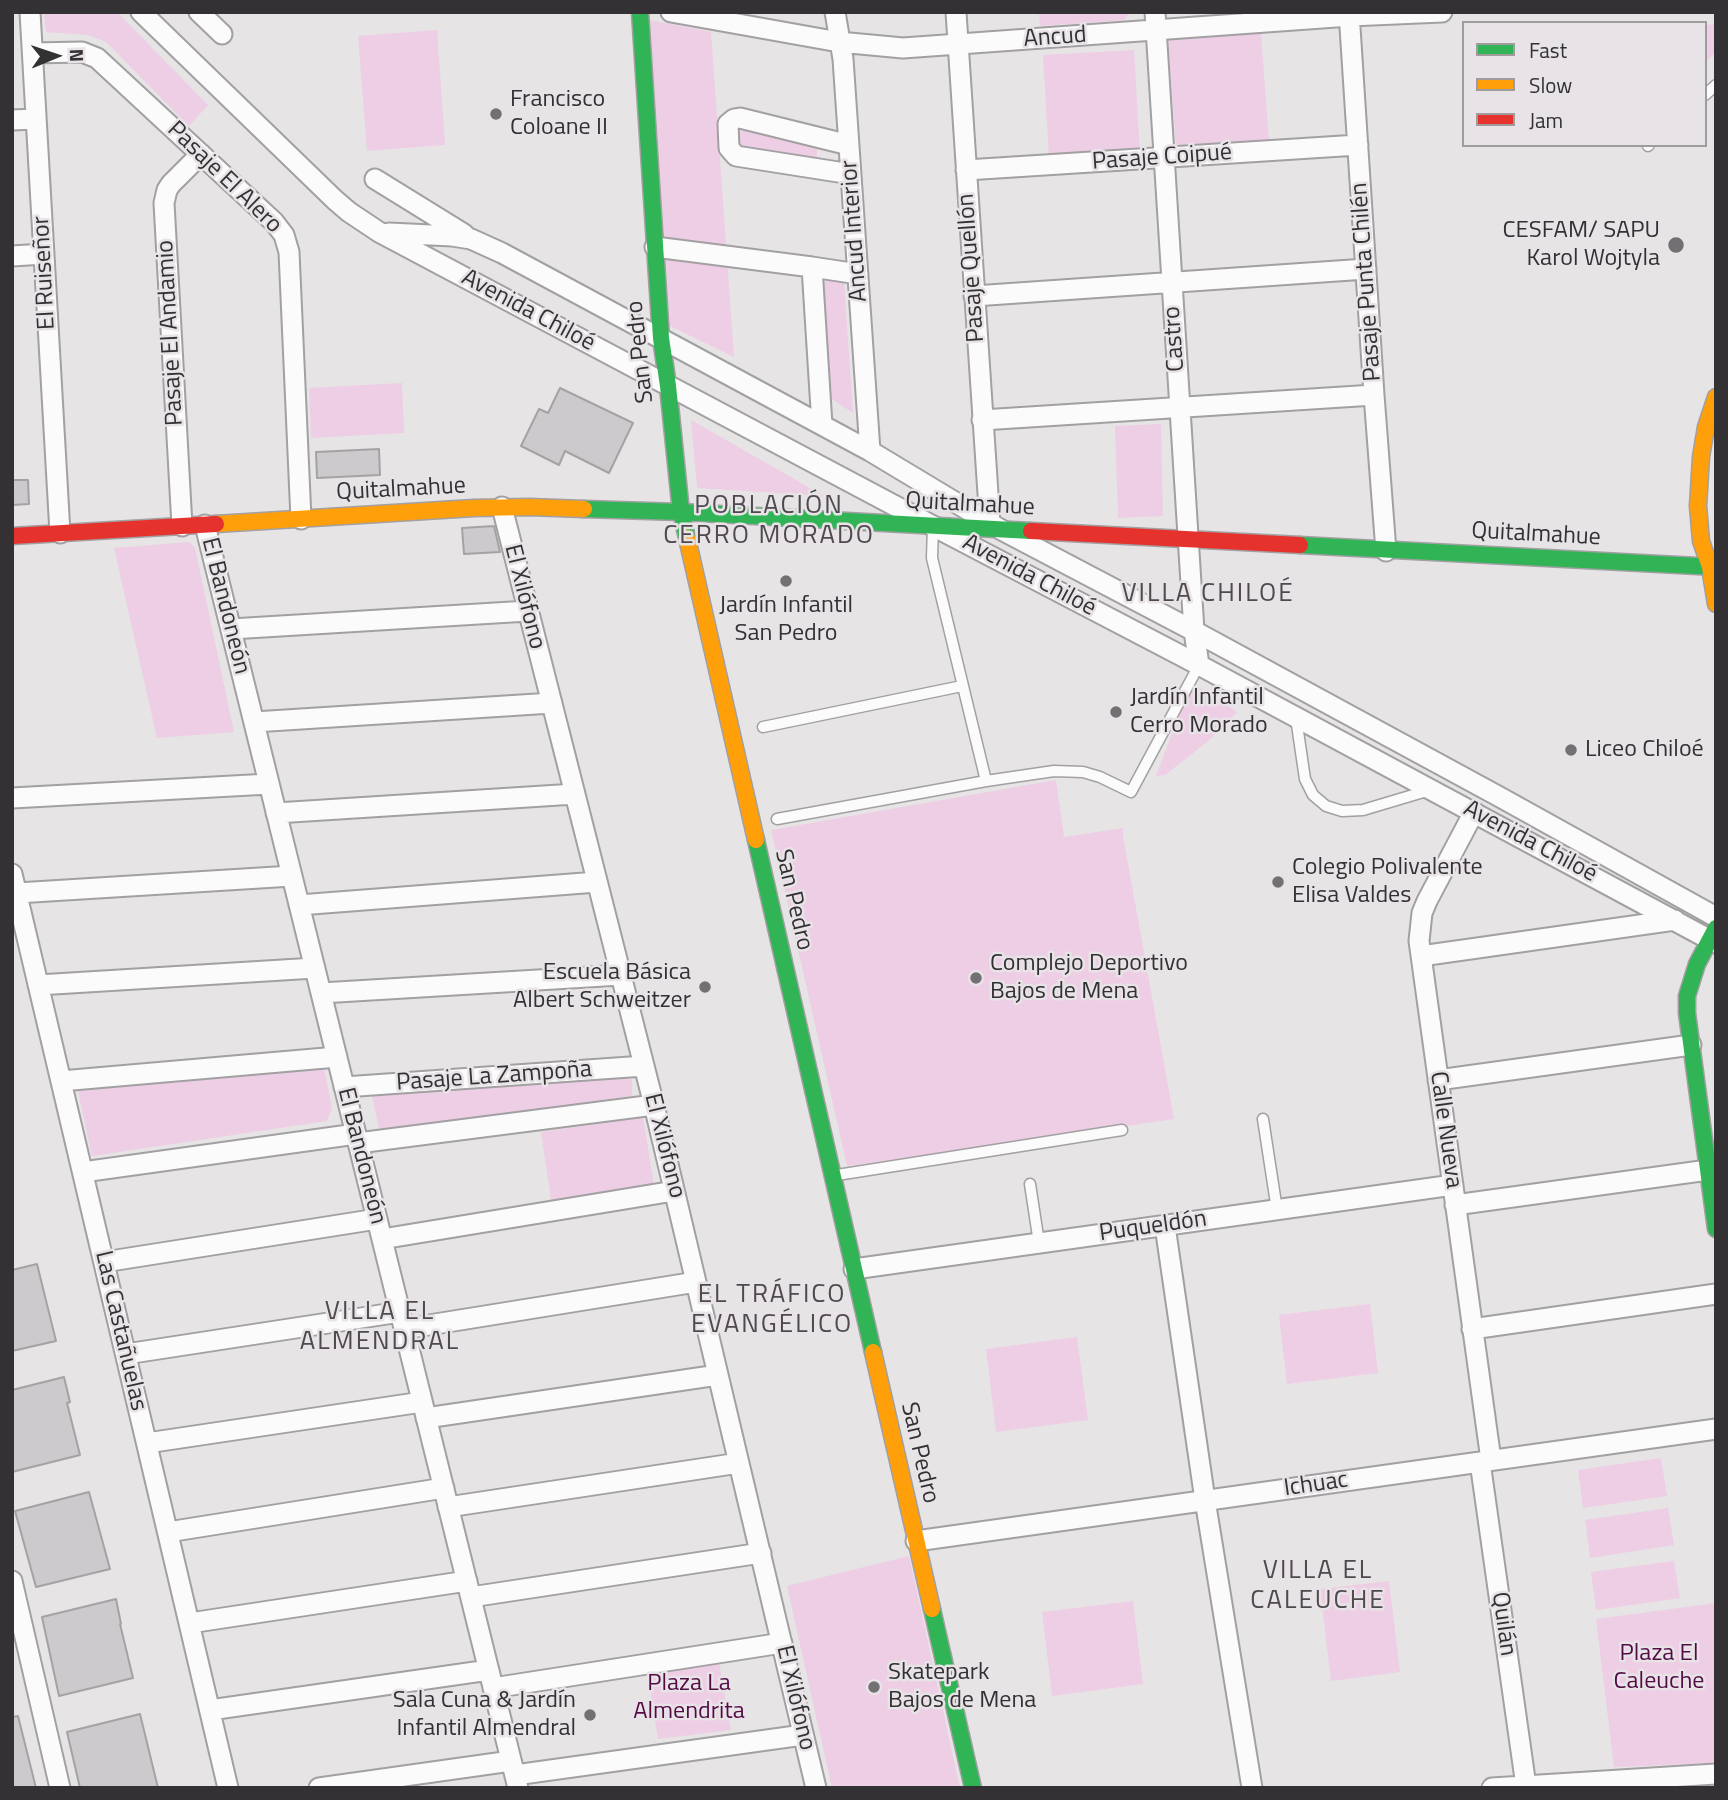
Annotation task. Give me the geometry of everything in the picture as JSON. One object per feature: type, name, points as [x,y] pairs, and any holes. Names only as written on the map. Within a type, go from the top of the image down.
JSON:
[{"type":"street","name":"El Ruiseñor","points":[[30,12],[60,533]]},
{"type":"street","name":"Avenida Chiloé","points":[[141,12],[324,190],[349,212],[379,232],[1675,920],[1714,937]]},
{"type":"street","points":[[199,12],[222,34]]},
{"type":"street","name":"San Pedro","points":[[640,12],[661,338],[681,512],[973,1788]]},
{"type":"street","name":"Ancud","points":[[671,12],[839,42],[903,48],[958,45],[1155,22],[1442,12]]},
{"type":"street","name":"Ancud Interior","points":[[835,12],[843,59],[870,451]]},
{"type":"street","name":"Pasaje Quellón","points":[[956,12],[982,420],[994,526]]},
{"type":"street","name":"Pasaje Punta Chilén","points":[[1349,14],[1386,551]]},
{"type":"street","name":"Castro","points":[[1155,22],[1194,631],[1199,665]]},
{"type":"street","name":"Pasaje El Alero","points":[[33,53],[82,52],[97,58],[280,228],[288,243],[300,519]]},
{"type":"street","points":[[849,145],[740,118],[729,124],[729,148],[736,156],[851,174]]},
{"type":"street","points":[[12,120],[36,119]]},
{"type":"street","name":"Pasaje Coipué","points":[[966,170],[1358,145]]},
{"type":"street","name":"Pasaje El Andamio","points":[[181,526],[164,203],[171,184],[201,154]]},
{"type":"street","points":[[375,179],[471,239]]},
{"type":"street","name":"Avenida Chiloé","points":[[379,232],[471,239],[502,253],[870,451],[994,526],[1194,631],[1716,917]]},
{"type":"street","points":[[655,247],[858,274]]},
{"type":"street","points":[[12,256],[44,254]]},
{"type":"street","points":[[812,267],[822,425]]},
{"type":"street","points":[[974,296],[1366,270]]},
{"type":"street","points":[[982,420],[1374,395]]},
{"type":"street","points":[[1716,397],[1706,427],[1698,487],[1701,541],[1714,565],[1716,604]]},
{"type":"street","name":"Quitalmahue","points":[[12,536],[502,507],[681,512],[933,526],[994,526],[1386,551],[1714,565]]},
{"type":"street","name":"El Xilófono","points":[[502,507],[654,1105],[816,1788]]},
{"type":"street","name":"El Bandoneón","points":[[205,525],[515,1775]]},
{"type":"street","points":[[231,629],[528,611]]},
{"type":"street","points":[[254,722],[552,703]]},
{"type":"street","points":[[12,797],[269,784]]},
{"type":"street","points":[[276,813],[575,794]]},
{"type":"street","name":"Calle Nueva","points":[[1474,812],[1427,901],[1422,913],[1419,941],[1472,1329],[1485,1461]]},
{"type":"street","points":[[15,883],[292,876]]},
{"type":"street","points":[[299,905],[597,882]]},
{"type":"street","name":"Las Castañuelas","points":[[15,883],[228,1788]]},
{"type":"street","points":[[1421,956],[1675,920]]},
{"type":"street","points":[[1714,937],[1697,964],[1688,996],[1687,1013],[1691,1045],[1709,1126],[1708,1170],[1716,1229]]},
{"type":"street","points":[[38,985],[315,968]]},
{"type":"street","points":[[321,993],[621,975]]},
{"type":"street","points":[[1438,1080],[1691,1045]]},
{"type":"street","points":[[61,1081],[337,1057]]},
{"type":"street","name":"Pasaje La Zampoña","points":[[344,1087],[644,1066]]},
{"type":"street","points":[[83,1172],[654,1105]]},
{"type":"street","points":[[1455,1205],[1708,1170]]},
{"type":"street","name":"Puqueldón","points":[[854,1269],[1453,1185]]},
{"type":"street","points":[[382,1239],[674,1191]]},
{"type":"street","points":[[104,1262],[377,1219]]},
{"type":"street","points":[[1164,1226],[1252,1788]]},
{"type":"street","points":[[126,1354],[696,1282]]},
{"type":"street","points":[[1472,1329],[1716,1294]]},
{"type":"street","points":[[147,1443],[718,1375]]},
{"type":"street","name":"Ichuac","points":[[916,1541],[1716,1429]]},
{"type":"street","name":"Quilán","points":[[1485,1461],[1526,1786]]},
{"type":"street","points":[[168,1532],[739,1463]]},
{"type":"street","points":[[190,1623],[761,1553]]},
{"type":"street","points":[[12,1581],[60,1788]]},
{"type":"street","points":[[210,1710],[782,1643]]},
{"type":"street","points":[[12,1671],[32,1667]]},
{"type":"street","points":[[319,1788],[515,1775],[803,1735]]},
{"type":"street","points":[[1492,1788],[1611,1784],[1716,1774]]},
{"type":"lane","points":[[933,526],[932,558],[986,781]]},
{"type":"lane","points":[[777,819],[1054,771],[1083,772],[1131,792],[1199,665]]},
{"type":"lane","points":[[763,727],[962,686]]},
{"type":"lane","points":[[1296,717],[1305,779],[1313,794],[1326,806],[1342,811],[1363,810],[1432,789]]},
{"type":"lane","points":[[1263,1119],[1277,1210]]},
{"type":"lane","points":[[833,1176],[1122,1130]]},
{"type":"lane","points":[[1030,1184],[1039,1243]]},
{"type":"green space","points":[[44,12],[117,12],[208,105],[189,126],[106,42],[88,35],[46,32]]},
{"type":"green space","points":[[1039,12],[1130,12],[1124,20],[1040,26]]},
{"type":"green space","points":[[650,20],[711,32],[734,357],[670,326]]},
{"type":"green space","points":[[1716,24],[1716,52],[1707,60],[1707,25]]},
{"type":"green space","points":[[437,30],[445,145],[367,151],[358,36]]},
{"type":"green space","points":[[1261,33],[1269,142],[1176,149],[1168,40]]},
{"type":"green space","points":[[1134,50],[1140,153],[1049,158],[1043,55]]},
{"type":"green space","points":[[738,130],[817,144],[817,164],[738,151]]},
{"type":"green space","points":[[821,277],[844,283],[853,413],[827,396]]},
{"type":"green space","points":[[402,383],[404,433],[311,438],[309,388]]},
{"type":"green space","points":[[691,420],[824,496],[697,488]]},
{"type":"green space","points":[[1161,424],[1163,516],[1118,518],[1115,426]]},
{"type":"green space","points":[[189,542],[195,548],[234,732],[157,738],[114,548]]},
{"type":"green space","points":[[1191,682],[1237,712],[1207,742],[1165,775],[1156,776]]},
{"type":"green space","name":"Complejo Deportivo Bajos de Mena","points":[[1056,780],[1064,837],[1123,828],[1174,1119],[847,1166],[771,830]]},
{"type":"green space","points":[[324,1068],[332,1108],[327,1121],[92,1156],[78,1091]]},
{"type":"green space","points":[[623,1074],[632,1080],[632,1096],[380,1133],[371,1091]]},
{"type":"green space","points":[[643,1117],[654,1185],[552,1206],[541,1132]]},
{"type":"green space","points":[[1370,1304],[1378,1373],[1287,1384],[1279,1315]]},
{"type":"green space","points":[[1077,1337],[1088,1420],[996,1432],[986,1349]]},
{"type":"green space","points":[[1661,1458],[1667,1496],[1583,1508],[1578,1470]]},
{"type":"green space","points":[[1668,1508],[1674,1545],[1590,1558],[1585,1520]]},
{"type":"green space","name":"Skatepark Bajos de Mena","points":[[909,1556],[960,1788],[832,1788],[787,1586]]},
{"type":"green space","points":[[1674,1561],[1680,1598],[1596,1610],[1591,1572]]},
{"type":"green space","points":[[1389,1581],[1400,1672],[1331,1681],[1320,1589]]},
{"type":"green space","points":[[1133,1601],[1143,1684],[1052,1696],[1042,1612]]},
{"type":"green space","name":"Plaza El Caleuche","points":[[1716,1603],[1716,1763],[1614,1767],[1596,1619]]},
{"type":"green space","name":"Plaza La Almendrita","points":[[718,1657],[731,1730],[658,1739],[647,1669]]},
{"type":"building","points":[[560,388],[633,423],[609,473],[565,451],[559,465],[521,446],[539,409],[548,413]]},
{"type":"building","points":[[379,449],[380,475],[317,478],[316,452]]},
{"type":"building","points":[[12,480],[28,480],[29,504],[12,505]]},
{"type":"building","points":[[494,526],[500,552],[464,554],[462,528]]},
{"type":"building","points":[[37,1264],[56,1341],[12,1351],[12,1270]]},
{"type":"building","points":[[64,1377],[70,1402],[67,1403],[80,1455],[12,1472],[12,1390]]},
{"type":"building","points":[[89,1492],[110,1569],[36,1587],[15,1511]]},
{"type":"building","points":[[116,1599],[133,1678],[59,1696],[42,1617]]},
{"type":"building","points":[[140,1714],[158,1788],[80,1788],[67,1732]]},
{"type":"building","points":[[18,1716],[36,1788],[14,1788],[12,1781],[12,1717]]},
{"type":"traffic: fast","points":[[640,12],[661,338],[681,512],[687,538]]},
{"type":"traffic: fast","points":[[584,509],[1031,531]]},
{"type":"traffic: fast","points":[[1300,545],[1716,567]]},
{"type":"traffic: fast","points":[[756,840],[873,1352]]},
{"type":"traffic: fast","points":[[1716,928],[1697,964],[1687,996],[1716,1229]]},
{"type":"traffic: fast","points":[[932,1609],[973,1788]]},
{"type":"traffic: slow","points":[[1716,397],[1706,427],[1701,457],[1698,506],[1701,541],[1710,567],[1716,604]]},
{"type":"traffic: slow","points":[[216,524],[474,508],[584,509]]},
{"type":"traffic: slow","points":[[687,538],[756,840]]},
{"type":"traffic: slow","points":[[873,1352],[932,1609]]},
{"type":"traffic: jam","points":[[12,536],[216,524]]},
{"type":"traffic: jam","points":[[1031,531],[1300,545]]},
{"type":"place","name":"Francisco Coloane II","points":[[496,114]]},
{"type":"place","name":"CESFAM/ SAPU Karol Wojtyla","points":[[1676,245]]},
{"type":"place","name":"Jardín Infantil San Pedro","points":[[786,581]]},
{"type":"place","name":"Jardín Infantil Cerro Morado","points":[[1116,712]]},
{"type":"place","name":"Liceo Chiloé","points":[[1571,750]]},
{"type":"place","name":"Colegio Polivalente Elisa Valdes","points":[[1278,882]]},
{"type":"place","name":"Complejo Deportivo Bajos de Mena","points":[[976,978]]},
{"type":"place","name":"Escuela Básica Albert Schweitzer","points":[[705,987]]},
{"type":"place","name":"Skatepark Bajos de Mena","points":[[874,1687]]},
{"type":"place","name":"Sala Cuna & Jardín Infantil Almendral","points":[[590,1715]]},
{"type":"district","name":"POBLACIÓN CERRO MORADO","points":[[769,522]]},
{"type":"district","name":"VILLA CHILOÉ","points":[[1208,595]]},
{"type":"district","name":"EL TRÁFICO EVANGÉLICO","points":[[772,1311]]},
{"type":"district","name":"VILLA EL ALMENDRAL","points":[[380,1328]]},
{"type":"district","name":"VILLA EL CALEUCHE","points":[[1318,1587]]}]
